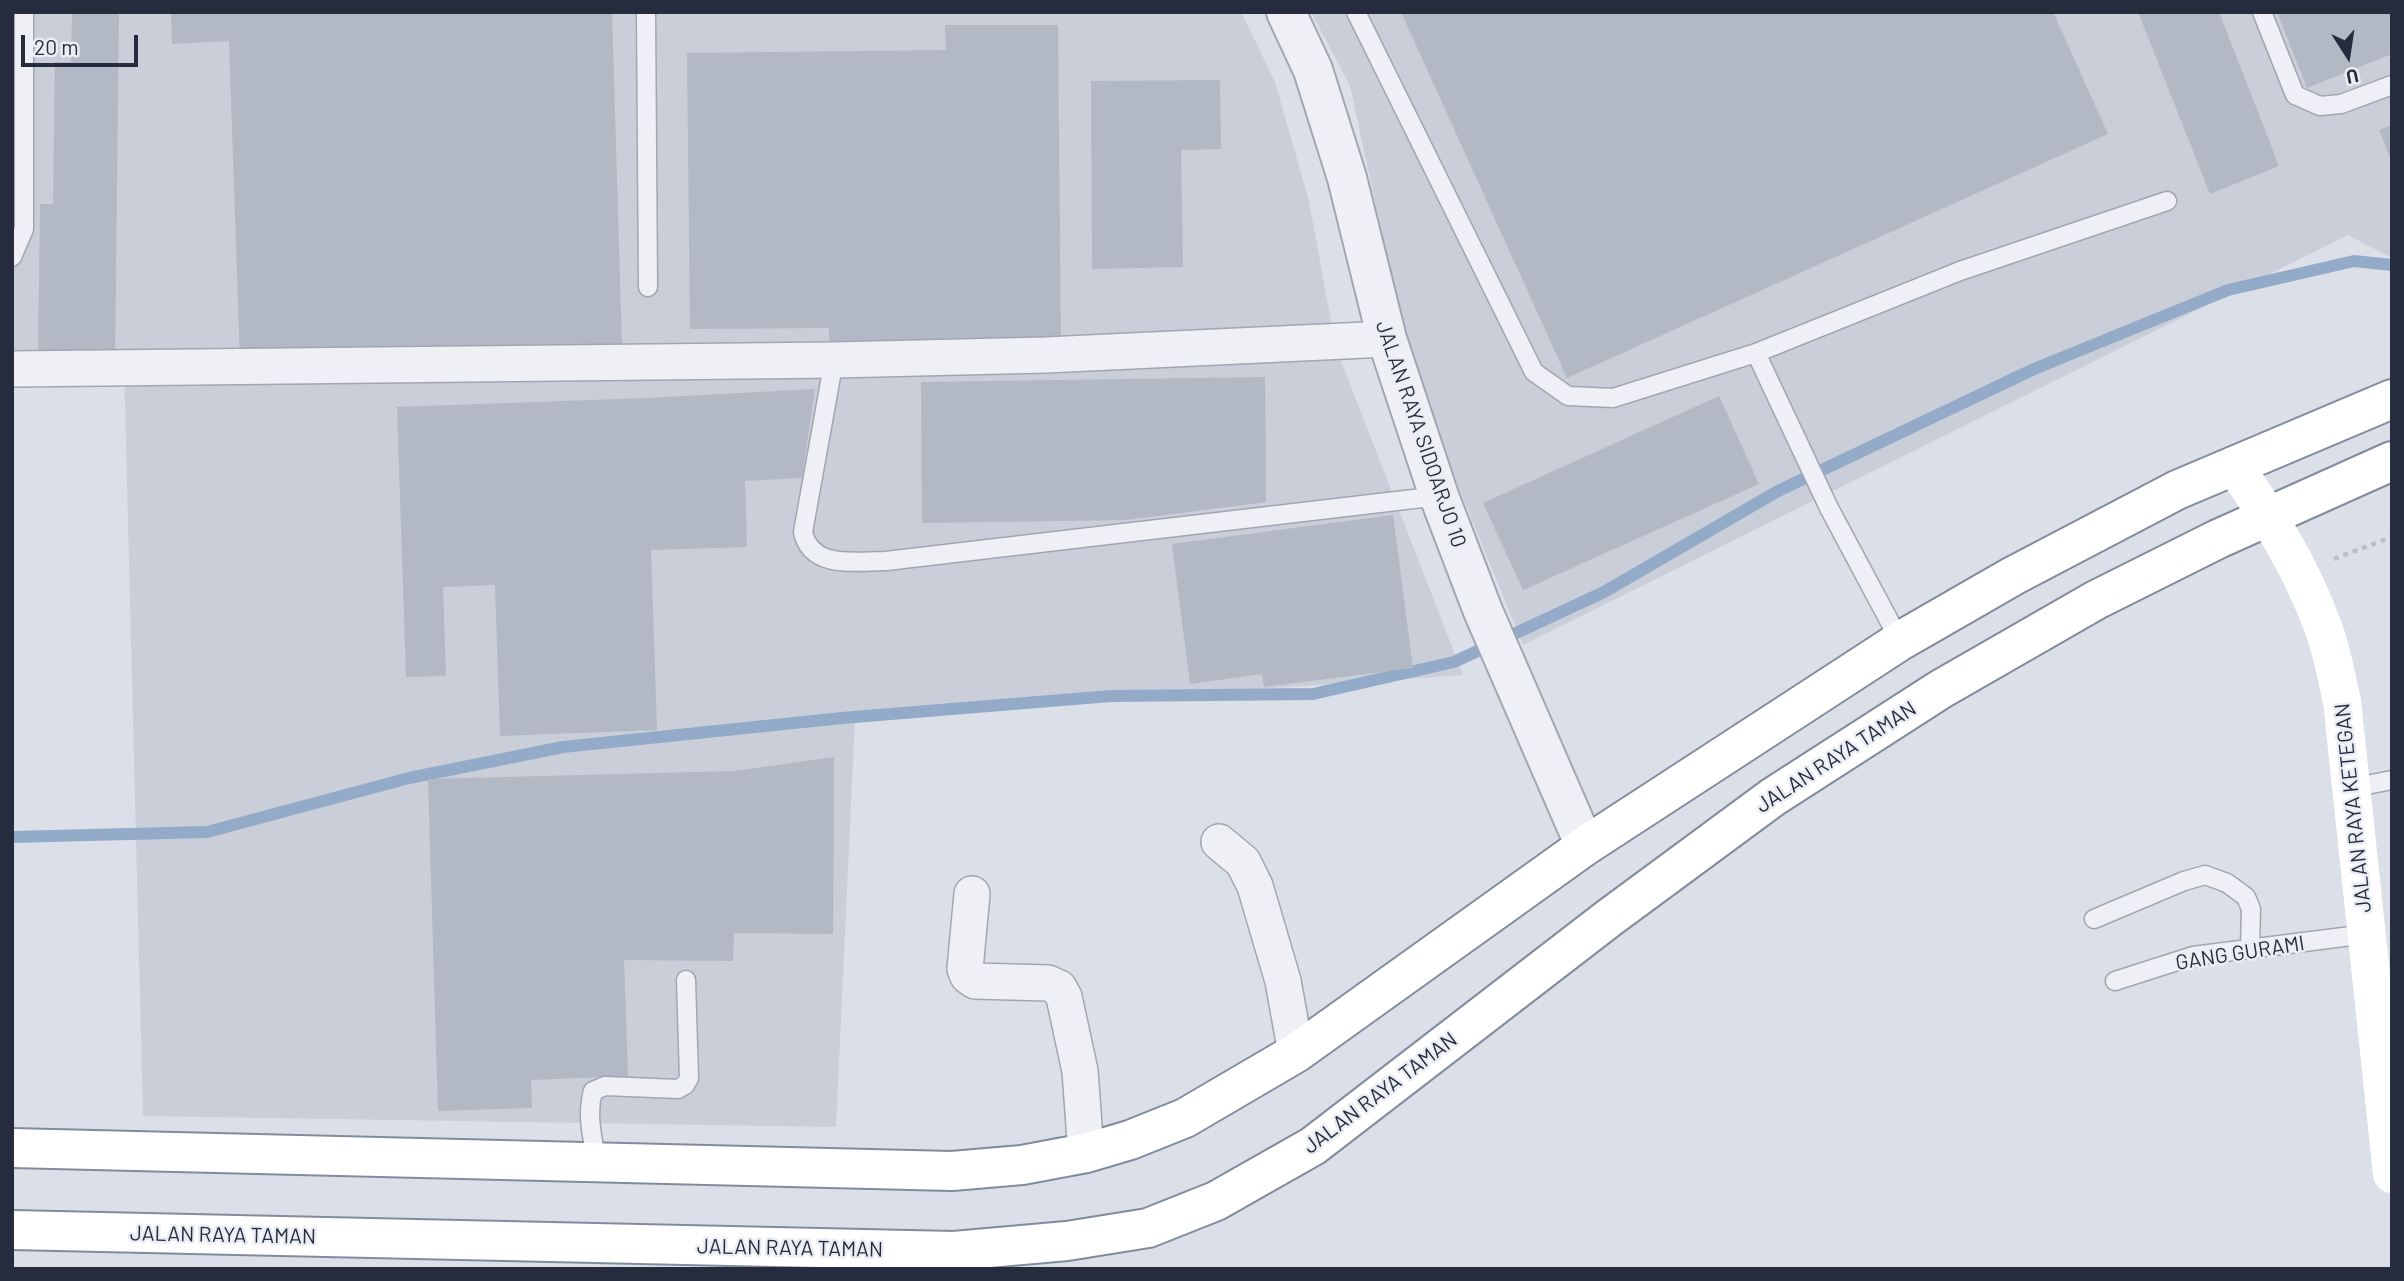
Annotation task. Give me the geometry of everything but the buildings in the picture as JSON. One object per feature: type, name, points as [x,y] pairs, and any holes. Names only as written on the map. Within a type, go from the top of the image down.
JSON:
[{"type":"main road","points":[[12,1148],[952,1171],[1022,1165],[1086,1153],[1130,1140],[1185,1118],[1296,1053],[1585,846],[1900,641],[2013,576],[2178,490],[2392,399]]},
{"type":"main road","name":"JALAN RAYA TAMAN","points":[[12,1230],[708,1252],[954,1251],[1067,1241],[1148,1228],[1216,1200],[1313,1146],[1609,918],[1773,797],[1941,689],[2096,600],[2218,539],[2392,461]]},
{"type":"main road","name":"JALAN RAYA KETEGAN","points":[[2234,466],[2269,516],[2300,572],[2324,629],[2342,701],[2392,1174]]},
{"type":"street","name":"JALAN RAYA SIDOARJO 10","points":[[1286,12],[1313,70],[1347,178],[1387,339],[1439,496],[1483,611],[1585,846]]},
{"type":"street","points":[[12,369],[834,360],[1046,355],[1387,339]]},
{"type":"street","points":[[1219,842],[1244,862],[1255,886],[1283,981],[1296,1053]]},
{"type":"street","points":[[972,894],[965,969],[968,976],[975,981],[1048,984],[1059,988],[1064,997],[1080,1072],[1086,1153]]},
{"type":"lane","points":[[12,257],[24,229],[19,123],[24,12]]},
{"type":"lane","points":[[646,12],[648,287]]},
{"type":"lane","points":[[1356,12],[1534,372],[1568,396],[1613,398],[1756,354],[1960,271],[2167,201]]},
{"type":"lane","points":[[2262,12],[2295,95],[2320,106],[2341,104],[2392,85]]},
{"type":"lane","points":[[1756,354],[1829,508],[1900,641]]},
{"type":"lane","points":[[834,360],[803,531],[809,547],[830,561],[886,561],[1439,496]]},
{"type":"lane","points":[[2351,788],[2392,780]]},
{"type":"lane","points":[[2094,919],[2184,881],[2205,875],[2227,883],[2246,897],[2251,909],[2250,948]]},
{"type":"lane","name":"GANG GURAMI","points":[[2115,981],[2193,956],[2367,934]]},
{"type":"lane","points":[[597,1164],[590,1122],[593,1091],[605,1086],[678,1088],[685,1085],[689,1078],[686,979]]},
{"type":"path","points":[[2300,572],[2392,537]]},
{"type":"shaded area","points":[[12,12],[1241,12],[1275,82],[1309,201],[1336,348],[1463,675],[855,717],[836,1127],[143,1116],[124,364],[12,364]]},
{"type":"shaded area","points":[[1311,12],[2392,12],[2392,258],[2348,235],[1523,645],[1413,376],[1350,86]]},
{"type":"waterway","points":[[12,837],[207,832],[409,778],[563,747],[842,718],[1111,696],[1313,694],[1454,662],[1604,592],[1778,491],[2034,369],[2228,290],[2354,261],[2392,265]]}]
